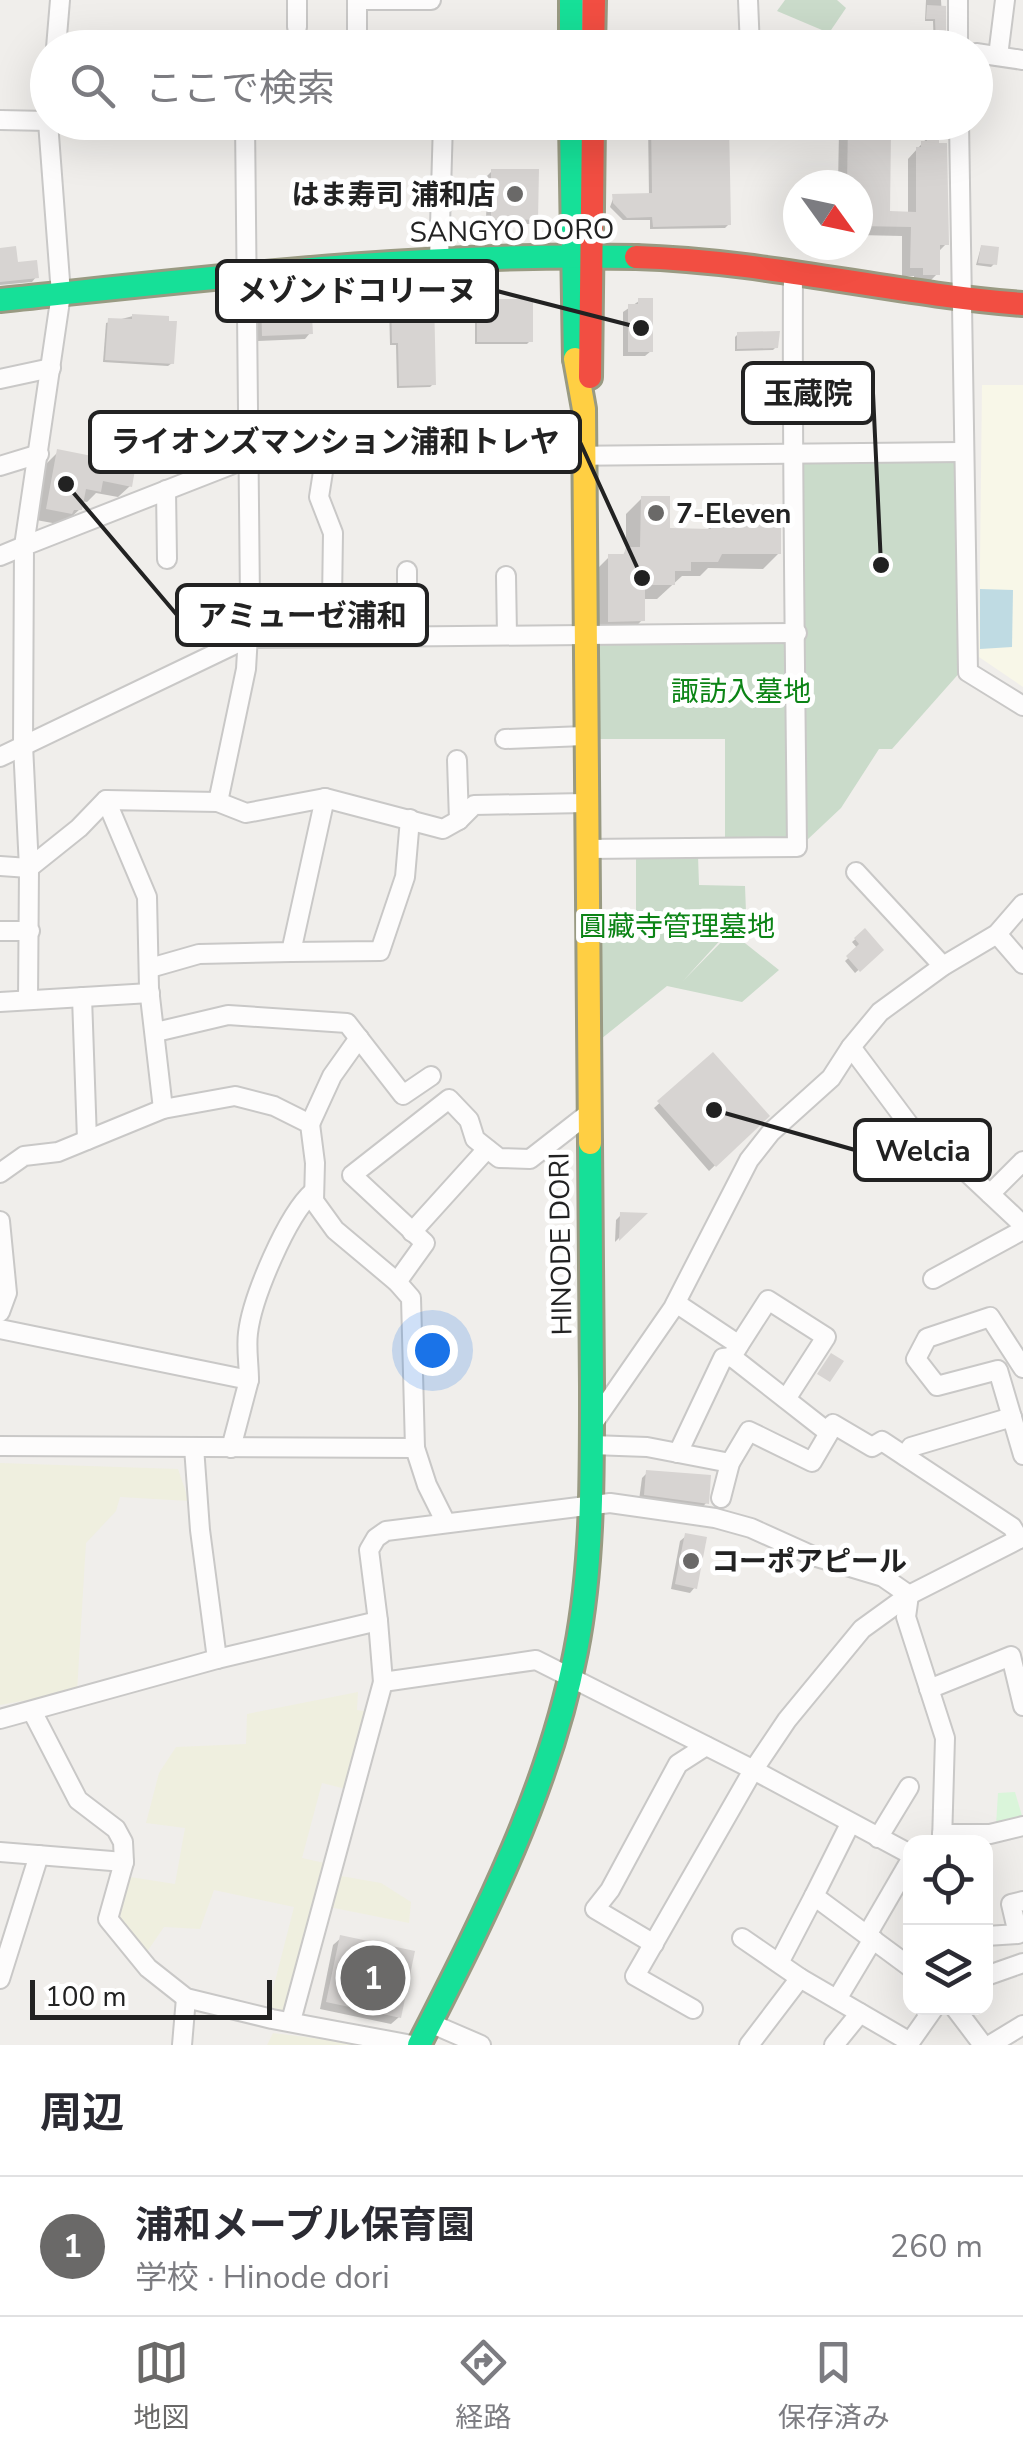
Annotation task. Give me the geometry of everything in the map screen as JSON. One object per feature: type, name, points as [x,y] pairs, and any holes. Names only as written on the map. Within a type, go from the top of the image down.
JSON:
[{"type":"street","points":[[58,30],[60,0]]},
{"type":"street","points":[[297,0],[297,27]]},
{"type":"street","points":[[357,30],[357,0],[432,0]]},
{"type":"street","points":[[571,30],[572,0]]},
{"type":"street","points":[[593,30],[594,0]]},
{"type":"street","points":[[748,0],[749,30]]},
{"type":"street","points":[[958,0],[958,30]]},
{"type":"street","points":[[998,56],[1005,0]]},
{"type":"street","points":[[993,55],[1023,60]]},
{"type":"street","points":[[0,120],[30,121]]},
{"type":"street","points":[[28,1000],[24,546],[61,294],[49,140]]},
{"type":"street","points":[[218,802],[246,669],[248,638],[245,140]]},
{"type":"street","points":[[440,260],[443,140]]},
{"type":"street","name":"HINODE DORI","points":[[416,2045],[503,1879],[523,1830],[570,1676],[586,1593],[592,1435],[584,409],[592,363],[573,140]]},
{"type":"street","name":"HINODE DORI","points":[[582,258],[591,140]]},
{"type":"street","points":[[959,140],[968,672],[1023,706]]},
{"type":"street","name":"SANGYO DORO","points":[[0,300],[247,272],[440,260],[582,258],[726,261],[1023,304]]},
{"type":"street","points":[[586,849],[797,847],[793,272]]},
{"type":"street","points":[[0,379],[50,368]]},
{"type":"street","points":[[0,556],[246,459],[962,452]]},
{"type":"street","points":[[0,466],[39,454]]},
{"type":"street","points":[[325,458],[319,497],[332,533],[332,600]]},
{"type":"street","points":[[166,490],[167,560]]},
{"type":"street","points":[[407,571],[407,636]]},
{"type":"street","points":[[506,576],[508,635]]},
{"type":"street","points":[[0,757],[248,638],[797,633]]},
{"type":"street","points":[[505,739],[584,736]]},
{"type":"street","points":[[457,760],[459,820]]},
{"type":"street","points":[[291,952],[325,798]]},
{"type":"street","points":[[0,866],[29,868],[79,828],[106,800],[218,802],[246,813],[325,798],[443,828],[459,820],[474,805],[585,803]]},
{"type":"street","points":[[106,800],[147,897],[150,993],[162,1110]]},
{"type":"street","points":[[150,968],[199,954],[380,951],[405,876],[410,818]]},
{"type":"street","points":[[856,872],[943,966]]},
{"type":"street","points":[[730,1463],[592,1435],[676,1303],[749,1160],[771,1132],[831,1078],[880,1012],[943,966],[997,934],[1023,904]]},
{"type":"street","points":[[0,931],[30,931]]},
{"type":"street","points":[[997,934],[1023,964]]},
{"type":"street","points":[[0,1002],[150,993]]},
{"type":"street","points":[[82,998],[88,1140]]},
{"type":"street","points":[[156,1032],[228,1015],[347,1023],[403,1096],[431,1076]]},
{"type":"street","points":[[359,1038],[332,1076],[310,1124],[314,1201],[336,1230],[411,1298],[415,1448],[427,1485],[446,1523]]},
{"type":"street","points":[[851,1048],[916,1134],[958,1164],[1023,1227],[932,1279]]},
{"type":"street","points":[[0,1173],[24,1156],[58,1152],[162,1110],[235,1096],[274,1106],[310,1124]]},
{"type":"street","points":[[397,1282],[425,1243],[352,1175],[449,1098],[469,1120],[474,1140],[499,1158],[530,1159],[588,1114]]},
{"type":"street","points":[[412,1232],[486,1148]]},
{"type":"street","points":[[990,1194],[1023,1161]]},
{"type":"street","points":[[231,1448],[249,1380],[248,1331],[274,1254],[304,1200],[313,1192]]},
{"type":"street","points":[[0,1221],[8,1293],[0,1312]]},
{"type":"street","points":[[678,1453],[723,1358],[736,1351],[768,1300],[826,1337],[786,1399]]},
{"type":"street","points":[[676,1303],[829,1433],[812,1462],[749,1431],[730,1463],[720,1498]]},
{"type":"street","points":[[1023,1368],[990,1316],[927,1338],[916,1360],[937,1386],[998,1370],[1023,1455]]},
{"type":"street","points":[[0,1330],[249,1380]]},
{"type":"street","points":[[904,1456],[911,1447],[1012,1417]]},
{"type":"street","points":[[693,2009],[636,1976],[752,1772],[787,1720],[862,1629],[910,1595],[1021,1538],[1012,1527],[882,1441],[872,1446],[833,1424],[827,1430]]},
{"type":"street","points":[[0,1446],[415,1448]]},
{"type":"street","points":[[194,1448],[217,1658]]},
{"type":"street","points":[[291,2022],[384,1682],[369,1550],[386,1531],[610,1503],[733,1523],[813,1556],[883,1577],[910,1595]]},
{"type":"street","points":[[910,1595],[906,1616],[945,1738],[942,1835]]},
{"type":"street","points":[[0,1719],[217,1658],[378,1621]]},
{"type":"street","points":[[929,1688],[1011,1656],[1023,1706]]},
{"type":"street","points":[[384,1682],[536,1660],[706,1746],[903,1854]]},
{"type":"street","points":[[32,1711],[78,1800],[116,1829],[123,1842],[124,1862],[108,1919],[148,1968],[186,1998],[416,2045]]},
{"type":"street","points":[[654,1944],[595,1909],[610,1890],[678,1764],[706,1746]]},
{"type":"street","points":[[878,1838],[910,1787]]},
{"type":"street","points":[[779,1964],[850,1824]]},
{"type":"street","points":[[978,1835],[1023,1826]]},
{"type":"street","points":[[0,1852],[124,1862]]},
{"type":"street","points":[[0,1980],[39,1854]]},
{"type":"street","points":[[836,1999],[903,1872]]},
{"type":"street","points":[[814,1896],[903,1962]]},
{"type":"street","points":[[993,1936],[1018,1934],[1012,1904],[1023,1901]]},
{"type":"street","points":[[742,1938],[909,2044],[929,2015]]},
{"type":"street","points":[[993,1974],[1023,1963]]},
{"type":"street","points":[[749,2045],[800,1978]]},
{"type":"street","points":[[182,2045],[186,1998]]},
{"type":"street","points":[[834,2045],[860,2013]]},
{"type":"street","points":[[961,2015],[986,2045],[1023,2026]]},
{"type":"street","points":[[430,2022],[481,2045]]},
{"type":"shaded area","points":[[982,385],[1023,385],[1023,687],[979,657]]},
{"type":"green space","points":[[785,0],[837,0],[846,8],[831,30],[822,30],[777,11]]},
{"type":"green space","points":[[956,457],[962,670],[892,749],[879,749],[841,808],[807,840],[803,460]]},
{"type":"green space","name":"諏訪入墓地","points":[[598,639],[792,639],[789,841],[725,842],[725,739],[599,739]]},
{"type":"green space","name":"圓藏寺管理墓地","points":[[698,855],[699,885],[745,886],[746,912],[683,981],[731,932],[779,970],[742,1002],[667,986],[601,1039],[599,917],[636,916],[636,856]]},
{"type":"green space","points":[[0,1463],[178,1469],[189,1501],[120,1497],[116,1511],[86,1543],[77,1691],[0,1705]]},
{"type":"green space","points":[[358,1692],[357,1710],[369,1712],[346,1789],[322,1783],[302,1858],[329,1864],[288,2017],[267,2013],[294,1907],[214,1890],[200,1929],[164,1927],[144,1956],[119,1921],[130,1877],[175,1884],[185,1828],[146,1823],[159,1773],[176,1747],[246,1744],[247,1714]]},
{"type":"green space","points":[[1015,1792],[1023,1819],[996,1825],[998,1793]]},
{"type":"green space","points":[[335,1875],[381,1883],[411,1902],[409,1923],[329,1907]]},
{"type":"green space","points":[[273,2033],[370,2045],[267,2045]]},
{"type":"water","points":[[980,589],[1013,590],[1012,647],[980,649]]},
{"type":"building","points":[[927,5],[946,6],[946,30],[935,30],[935,19],[926,19]]},
{"type":"building","points":[[651,140],[729,140],[731,225],[653,227],[652,217],[627,218],[613,203],[612,194],[652,193]]},
{"type":"building","points":[[848,140],[891,140],[890,211],[916,212],[916,147],[927,140],[947,143],[949,245],[940,245],[940,275],[923,275],[923,268],[910,268],[911,227],[873,226],[873,170],[847,170]]},
{"type":"building","points":[[491,169],[539,169],[538,220],[491,219]]},
{"type":"building","points":[[981,245],[999,247],[997,265],[978,263]]},
{"type":"building","points":[[16,246],[18,262],[37,260],[39,278],[0,282],[0,248]]},
{"type":"building","points":[[434,297],[436,385],[399,386],[398,343],[392,343],[391,298]]},
{"type":"building","points":[[311,298],[313,334],[262,336],[261,300]]},
{"type":"building","points":[[638,298],[653,298],[653,352],[628,352],[628,304],[638,304]]},
{"type":"building","points":[[477,299],[533,299],[533,342],[477,342]]},
{"type":"building","points":[[132,314],[169,316],[169,321],[177,321],[174,364],[105,360],[108,318],[132,319]]},
{"type":"building","points":[[780,331],[778,348],[737,349],[737,332]]},
{"type":"building","points":[[57,449],[92,456],[93,450],[137,458],[132,487],[103,481],[101,492],[86,489],[82,510],[72,514],[46,509]]},
{"type":"building","points":[[641,496],[670,496],[670,528],[711,529],[711,522],[781,523],[781,554],[722,554],[718,562],[691,562],[691,571],[675,571],[675,585],[645,585],[645,621],[608,622],[608,554],[624,554],[626,547],[640,547]]},
{"type":"building","points":[[865,928],[884,950],[860,972],[846,956],[859,944],[854,938]]},
{"type":"building","points":[[713,1052],[770,1116],[716,1167],[657,1101]]},
{"type":"building","points":[[620,1212],[648,1213],[619,1241]]},
{"type":"building","points":[[831,1353],[844,1361],[830,1382],[817,1374]]},
{"type":"building","points":[[646,1470],[711,1475],[709,1504],[644,1495]]},
{"type":"building","name":"コーポアピール","points":[[685,1533],[707,1537],[697,1589],[675,1584]]},
{"type":"building","points":[[340,1935],[415,1951],[401,2018],[326,2002]]},
{"type":"traffic: fast","points":[[571,0],[571,30]]},
{"type":"traffic: fast","points":[[571,140],[575,359]]},
{"type":"traffic: fast","points":[[0,300],[397,263],[636,257]]},
{"type":"traffic: fast","points":[[419,2045],[490,1902],[531,1804],[549,1754],[576,1651],[586,1585],[591,1486],[590,1143]]},
{"type":"traffic: slow","points":[[575,359],[584,409],[590,1143]]},
{"type":"traffic: jam","points":[[593,30],[594,0]]},
{"type":"traffic: jam","points":[[590,377],[593,140]]},
{"type":"traffic: jam","points":[[636,257],[733,265],[1023,304]]},
{"type":"place","name":"はま寿司 浦和店","points":[[515,194]]},
{"type":"place","name":"メゾンドコリーヌ","points":[[641,328]]},
{"type":"place","name":"アミューゼ浦和","points":[[66,484]]},
{"type":"place","name":"7-Eleven","points":[[656,513]]},
{"type":"place","name":"玉蔵院","points":[[881,565]]},
{"type":"place","name":"ライオンズマンション浦和トレヤ","points":[[642,578]]},
{"type":"place","name":"Welcia","points":[[714,1110]]},
{"type":"place","name":"コーポアピール","points":[[691,1561]]},
{"type":"place","name":"浦和メープル保育園","points":[[373,1978]]}]
